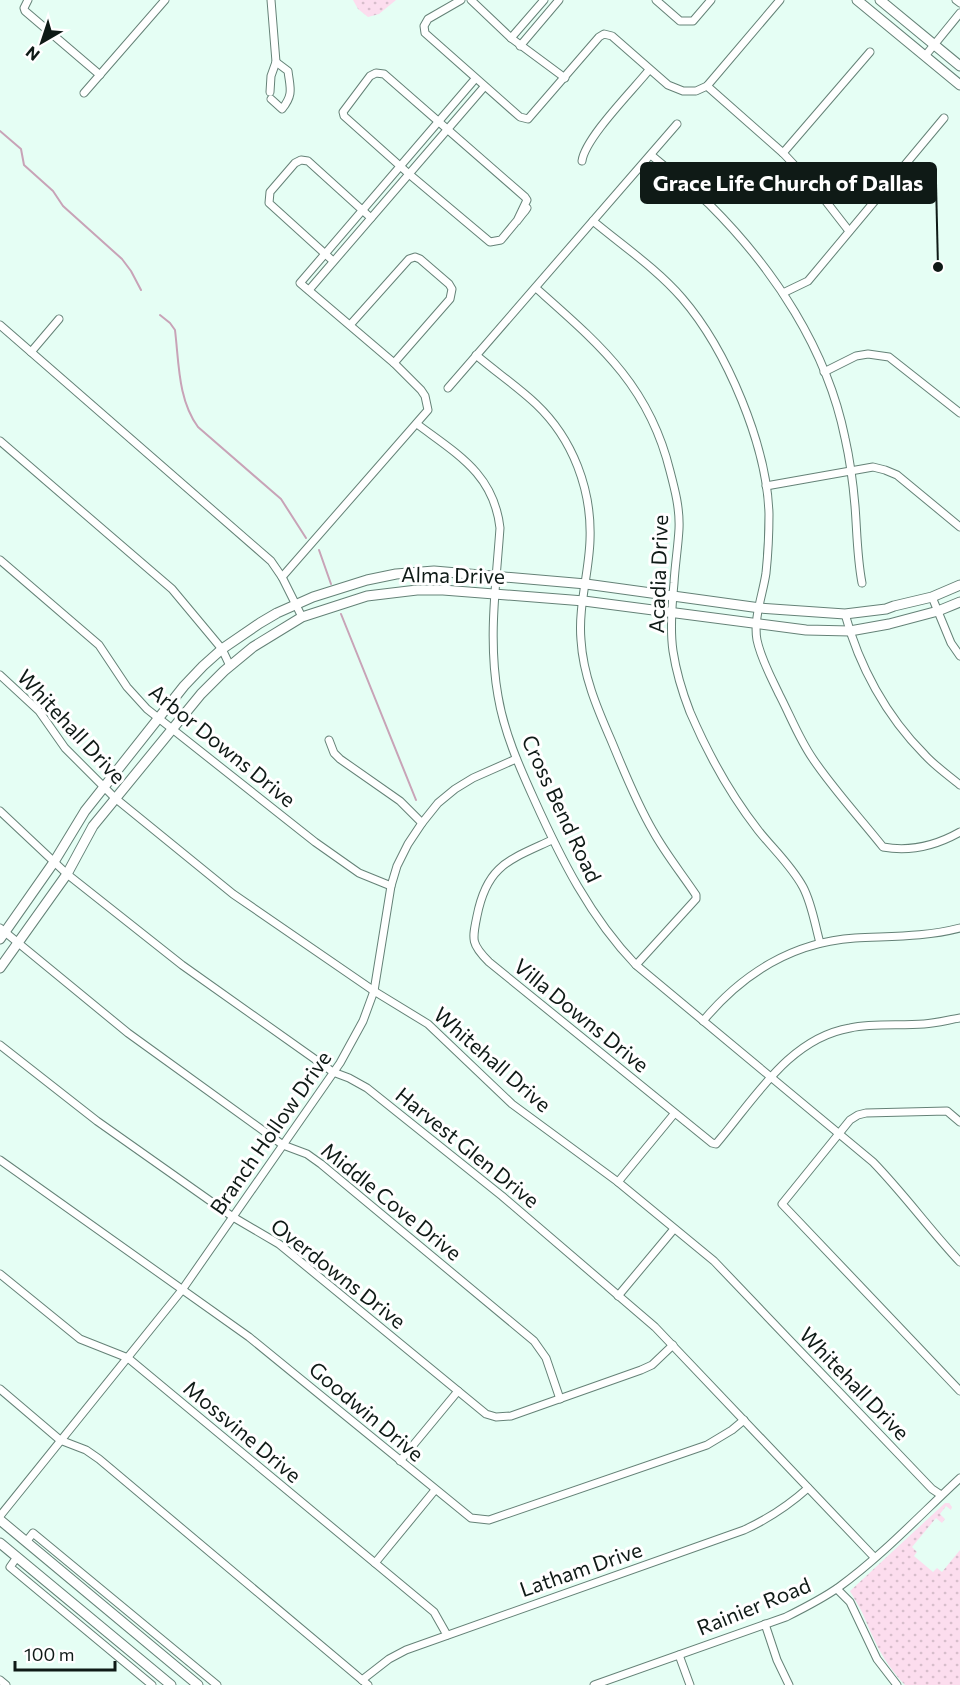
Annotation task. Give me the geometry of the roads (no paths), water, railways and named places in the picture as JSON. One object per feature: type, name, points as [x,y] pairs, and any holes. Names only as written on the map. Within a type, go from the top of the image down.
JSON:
[{"type":"main road","points":[[857,0],[960,85]]},
{"type":"main road","points":[[880,0],[960,66]]},
{"type":"main road","name":"Alma Drive","points":[[2,933],[54,862],[85,812],[197,672],[222,649],[260,623],[297,604],[353,584],[396,574],[434,571],[586,584],[760,608],[845,614],[886,609],[932,597],[960,585]]},
{"type":"main road","name":"Alma Drive","points":[[0,968],[67,874],[93,826],[201,694],[253,647],[302,617],[367,597],[393,592],[443,590],[584,601],[806,630],[850,631],[889,624],[938,611],[960,602]]},
{"type":"main road","points":[[0,1518],[198,1685]]},
{"type":"main road","points":[[0,1543],[171,1685]]},
{"type":"street","points":[[28,0],[25,11],[100,75]]},
{"type":"street","points":[[84,93],[165,0]]},
{"type":"street","points":[[271,0],[276,62],[271,76],[270,96],[282,109],[289,101],[292,88],[288,71],[276,62]]},
{"type":"street","points":[[461,0],[429,19],[424,26],[425,33],[484,87],[520,117],[528,119],[598,37],[604,34],[612,36],[668,85],[683,91],[707,86],[780,0]]},
{"type":"street","points":[[471,0],[511,39],[565,78]]},
{"type":"street","points":[[511,39],[544,0]]},
{"type":"street","points":[[656,0],[680,21],[693,21],[711,0]]},
{"type":"street","points":[[956,0],[960,3]]},
{"type":"street","points":[[520,46],[558,1]]},
{"type":"street","points":[[925,56],[960,13]]},
{"type":"street","points":[[527,19],[536,26]]},
{"type":"street","points":[[783,153],[870,52]]},
{"type":"street","points":[[582,162],[583,155],[593,138],[649,70]]},
{"type":"street","points":[[376,73],[384,75],[527,200],[516,221],[501,240],[494,243],[487,240],[400,166],[342,112],[370,76],[376,73]]},
{"type":"street","points":[[282,577],[428,410],[421,390],[394,363],[300,283],[475,79]]},
{"type":"street","points":[[707,86],[783,153],[814,186],[849,231]]},
{"type":"street","points":[[309,290],[484,87]]},
{"type":"street","points":[[783,293],[808,281],[944,118]]},
{"type":"street","points":[[448,388],[677,124]]},
{"type":"street","points":[[651,155],[708,204],[740,237],[783,293],[810,341],[839,414],[851,470],[862,583]]},
{"type":"street","points":[[333,261],[271,206],[268,196],[270,192],[295,163],[301,160],[308,162],[371,218]]},
{"type":"street","points":[[386,183],[394,191]]},
{"type":"street","points":[[593,221],[660,276],[682,298],[720,355],[745,409],[766,486],[769,513],[768,544],[760,608],[755,624],[761,654],[812,758],[883,847],[894,849],[924,847],[960,831]]},
{"type":"street","points":[[345,229],[354,237]]},
{"type":"street","points":[[350,325],[408,259],[415,257],[420,259],[449,284],[452,294],[394,363]]},
{"type":"street","points":[[312,268],[321,275]]},
{"type":"street","name":"Acadia Drive","points":[[536,288],[612,357],[642,399],[655,424],[665,449],[678,504],[679,526],[672,613],[673,650],[690,711],[717,768],[740,805],[760,833],[779,853],[803,888],[820,943]]},
{"type":"street","points":[[31,352],[59,319]]},
{"type":"street","points":[[0,325],[271,561],[297,604],[302,617]]},
{"type":"street","points":[[824,372],[856,356],[868,354],[890,357],[960,413]]},
{"type":"street","points":[[476,355],[536,404],[554,423],[574,458],[582,478],[590,519],[590,542],[580,640],[590,687],[632,790],[653,832],[696,895],[696,900],[636,965]]},
{"type":"street","name":"Cross Bend Road","points":[[417,424],[469,464],[487,485],[498,513],[500,528],[492,630],[498,697],[516,759],[552,840],[588,904],[620,948],[636,965],[873,1162],[960,1262]]},
{"type":"street","points":[[0,441],[172,589],[222,649],[230,666]]},
{"type":"street","points":[[766,486],[873,467],[897,475],[960,527]]},
{"type":"street","name":"Arbor Downs Drive","points":[[0,560],[99,645],[127,687],[147,709],[315,842],[359,873],[391,886]]},
{"type":"street","points":[[932,597],[951,643],[960,656]]},
{"type":"street","points":[[845,614],[850,631],[877,692],[890,714],[926,756],[960,785]]},
{"type":"street","name":"Whitehall Drive","points":[[0,675],[39,711],[64,748],[104,789],[233,894],[374,991],[428,1024],[512,1104],[618,1182],[728,1275],[932,1489],[941,1495]]},
{"type":"street","points":[[329,740],[334,753],[340,759],[400,801],[422,823]]},
{"type":"street","name":"Branch Hollow Drive","points":[[0,1518],[182,1290],[349,1050],[374,991],[391,886],[397,866],[422,823],[438,803],[455,789],[473,778],[516,759]]},
{"type":"street","name":"Harvest Glen Drive","points":[[0,811],[67,874],[182,965],[333,1072],[349,1078],[376,1096],[502,1196],[673,1345],[874,1557]]},
{"type":"street","name":"Villa Downs Drive","points":[[552,840],[511,859],[490,879],[480,898],[472,937],[476,948],[489,962],[712,1143],[716,1144],[771,1077]]},
{"type":"street","points":[[703,1021],[735,987],[755,972],[796,951],[820,943],[856,938],[919,936],[960,928]]},
{"type":"street","name":"Middle Cove Drive","points":[[2,933],[128,1033],[283,1144],[307,1154],[321,1164],[534,1341],[546,1358],[560,1399]]},
{"type":"street","points":[[771,1077],[803,1046],[837,1030],[960,1018]]},
{"type":"street","name":"Overdowns Drive","points":[[0,1045],[97,1121],[233,1217],[279,1244],[486,1414],[496,1417],[511,1416],[641,1370],[652,1365],[673,1345]]},
{"type":"street","points":[[960,1122],[947,1111],[858,1115],[850,1120],[782,1204],[960,1391]]},
{"type":"street","points":[[618,1182],[674,1114]]},
{"type":"street","name":"Goodwin Drive","points":[[0,1160],[249,1336],[467,1516],[479,1521],[489,1520],[707,1445],[744,1420]]},
{"type":"street","points":[[618,1296],[674,1229]]},
{"type":"street","name":"Mossvine Drive","points":[[0,1274],[80,1339],[128,1359],[434,1612],[447,1635]]},
{"type":"street","points":[[0,1389],[60,1440],[86,1450],[99,1459],[365,1682]]},
{"type":"street","points":[[400,1461],[458,1391]]},
{"type":"street","name":"Rainier Road","points":[[594,1685],[765,1624],[814,1603],[837,1589],[960,1478]]},
{"type":"street","name":"Latham Drive","points":[[365,1682],[388,1659],[447,1635],[744,1530],[788,1506],[808,1488]]},
{"type":"street","points":[[375,1563],[435,1490]]},
{"type":"street","points":[[26,1542],[33,1533],[217,1685]]},
{"type":"street","points":[[17,1557],[10,1567],[152,1685]]},
{"type":"street","points":[[837,1589],[850,1602],[877,1659],[897,1685]]},
{"type":"street","points":[[765,1624],[777,1660],[789,1685]]},
{"type":"street","points":[[679,1655],[690,1685]]},
{"type":"street","points":[[0,1680],[6,1685]]},
{"type":"waterway","points":[[0,131],[21,149],[24,165],[53,191],[63,206],[122,259],[141,290]]},
{"type":"waterway","points":[[160,315],[175,330],[183,393],[191,416],[198,427],[281,499],[306,538]]},
{"type":"waterway","points":[[319,550],[331,584]]},
{"type":"waterway","points":[[341,614],[416,800]]},
{"type":"place","name":"Grace Life Church of Dallas","points":[[938,267]]}]
